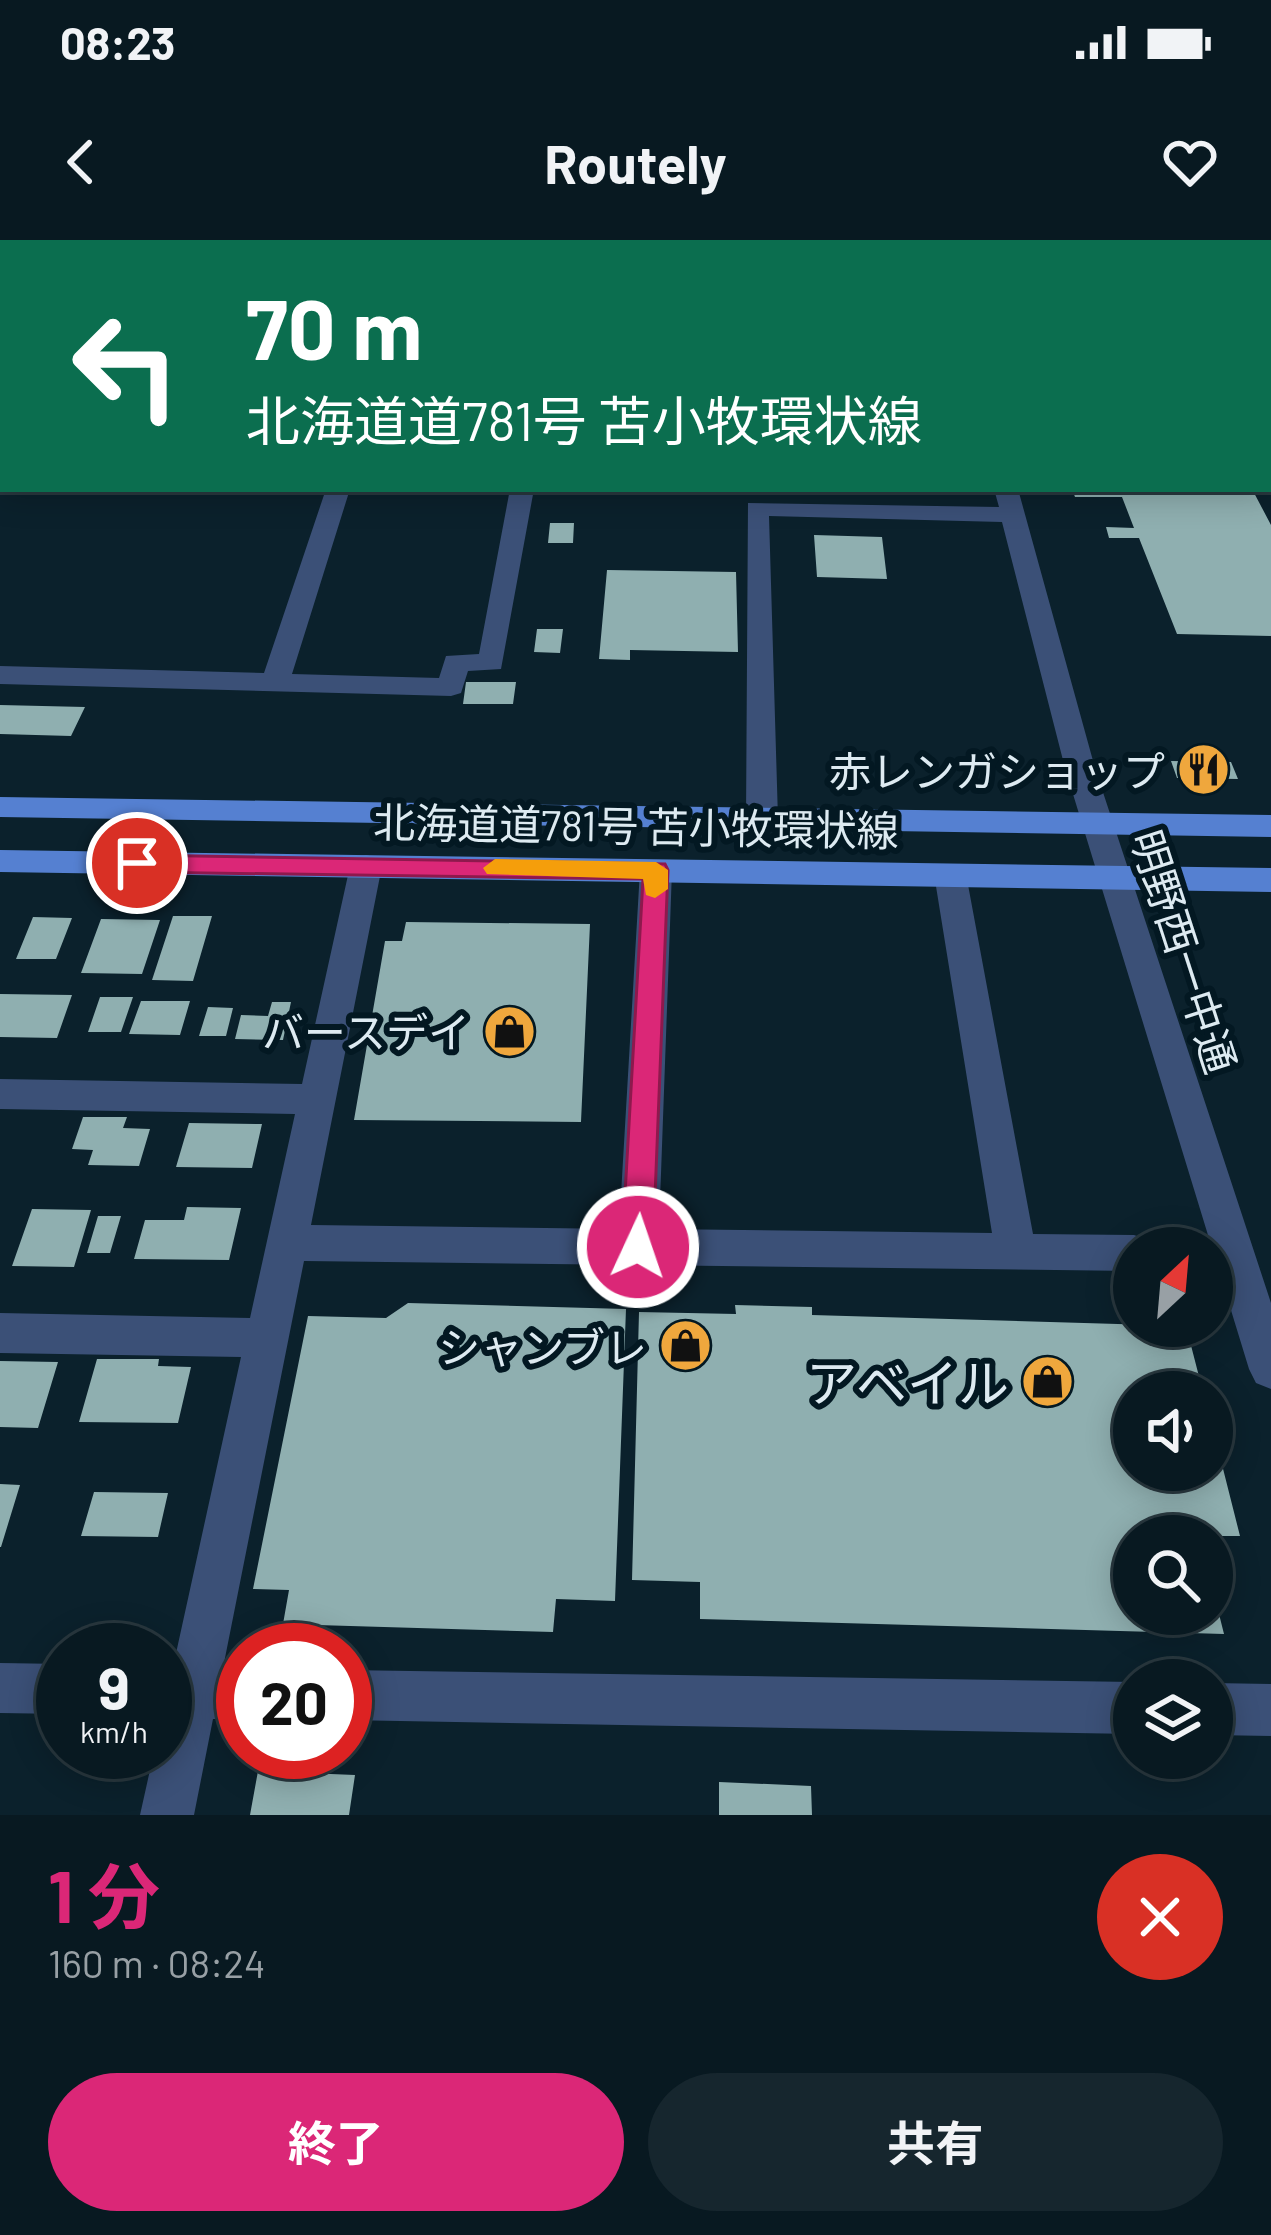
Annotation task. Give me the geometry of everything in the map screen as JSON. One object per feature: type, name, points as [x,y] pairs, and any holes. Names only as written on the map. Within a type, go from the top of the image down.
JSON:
[{"type":"main road","name":"北海道道781号 苫小牧環状線","points":[[0,807],[1271,826]]},
{"type":"main road","name":"北海道道781号 苫小牧環状線","points":[[0,861],[1271,880]]},
{"type":"street","points":[[275,682],[337,492]]},
{"type":"street","points":[[0,675],[451,687],[456,662],[491,663],[521,492]]},
{"type":"street","points":[[762,819],[757,508],[1010,502]]},
{"type":"street","name":"明野西一中通","points":[[1010,502],[1097,823],[1215,1227]]},
{"type":"street","points":[[167,1815],[201,1693],[366,866]]},
{"type":"street","points":[[638,1247],[656,870]]},
{"type":"street","points":[[950,874],[1016,1252]]},
{"type":"street","points":[[0,1094],[317,1100]]},
{"type":"street","points":[[288,1243],[1113,1253]]},
{"type":"street","name":"明野西一中通","points":[[1233,1278],[1271,1369]]},
{"type":"street","points":[[0,1333],[269,1338]]},
{"type":"street","points":[[0,1688],[36,1689]]},
{"type":"street","points":[[372,1695],[1113,1708]]},
{"type":"street","points":[[1233,1709],[1271,1710]]},
{"type":"building","points":[[1073,492],[1254,492],[1271,525],[1271,636],[1177,634],[1139,538],[1109,538],[1106,527],[1134,528],[1122,497],[1075,497]]},
{"type":"building","points":[[550,523],[574,523],[573,543],[548,543]]},
{"type":"building","points":[[814,535],[882,537],[887,579],[817,577]]},
{"type":"building","points":[[607,570],[736,572],[738,652],[630,650],[630,660],[599,659]]},
{"type":"building","points":[[537,629],[563,629],[560,653],[534,652]]},
{"type":"building","points":[[466,682],[516,682],[513,704],[463,704]]},
{"type":"building","points":[[0,705],[85,707],[71,736],[0,734]]},
{"type":"building","name":"赤レンガショップ","points":[[1171,761],[1231,762],[1238,779],[1177,778]]},
{"type":"building","points":[[173,916],[212,916],[193,981],[152,980]]},
{"type":"building","points":[[33,917],[72,918],[56,959],[16,959]]},
{"type":"building","points":[[101,919],[160,920],[142,974],[81,973]]},
{"type":"building","points":[[406,922],[590,924],[581,1122],[354,1120],[385,941],[402,941]]},
{"type":"building","points":[[0,994],[72,995],[57,1038],[0,1037]]},
{"type":"building","points":[[100,997],[133,997],[121,1032],[88,1032]]},
{"type":"building","points":[[141,1001],[190,1001],[180,1035],[129,1034]]},
{"type":"building","points":[[272,1002],[291,1002],[283,1040],[235,1039],[241,1015],[268,1016]]},
{"type":"building","points":[[208,1007],[233,1008],[226,1036],[199,1036]]},
{"type":"building","points":[[83,1117],[127,1117],[123,1128],[150,1129],[139,1166],[88,1165],[93,1150],[72,1149]]},
{"type":"building","points":[[189,1123],[262,1124],[252,1168],[176,1167]]},
{"type":"building","points":[[187,1207],[241,1208],[229,1260],[134,1259],[145,1220],[184,1220]]},
{"type":"building","points":[[32,1209],[91,1210],[74,1267],[12,1266]]},
{"type":"building","points":[[98,1216],[121,1216],[110,1253],[87,1253]]},
{"type":"building","points":[[408,1303],[626,1309],[615,1601],[556,1599],[553,1632],[372,1627],[372,1623],[283,1623],[289,1590],[253,1589],[308,1316],[386,1318]]},
{"type":"building","points":[[735,1305],[812,1307],[812,1315],[1113,1324],[1113,1347],[1191,1347],[1198,1371],[1113,1371],[1113,1491],[1229,1491],[1240,1536],[1233,1536],[1233,1515],[1113,1515],[1113,1631],[700,1619],[700,1582],[632,1580],[639,1312],[736,1314]]},
{"type":"building","points":[[97,1359],[159,1359],[158,1366],[191,1367],[178,1423],[79,1422]]},
{"type":"building","points":[[0,1361],[58,1362],[38,1428],[0,1427]]},
{"type":"building","points":[[0,1484],[20,1485],[1,1547],[0,1547]]},
{"type":"building","points":[[94,1492],[168,1493],[158,1537],[81,1536]]},
{"type":"building","points":[[257,1779],[354,1779],[349,1815],[250,1815]]},
{"type":"building","points":[[719,1782],[811,1786],[812,1815],[719,1815]]},
{"type":"slow traffic","points":[[495,868],[656,870],[655,889]]},
{"type":"place","name":"赤レンガショップ","points":[[1204,770]]},
{"type":"place","name":"バースデイ","points":[[509,1031]]},
{"type":"place","name":"シャンブレ","points":[[686,1346]]},
{"type":"place","name":"アベイル","points":[[1048,1381]]},
{"type":"route","points":[[137,863],[656,870],[638,1247]]}]
